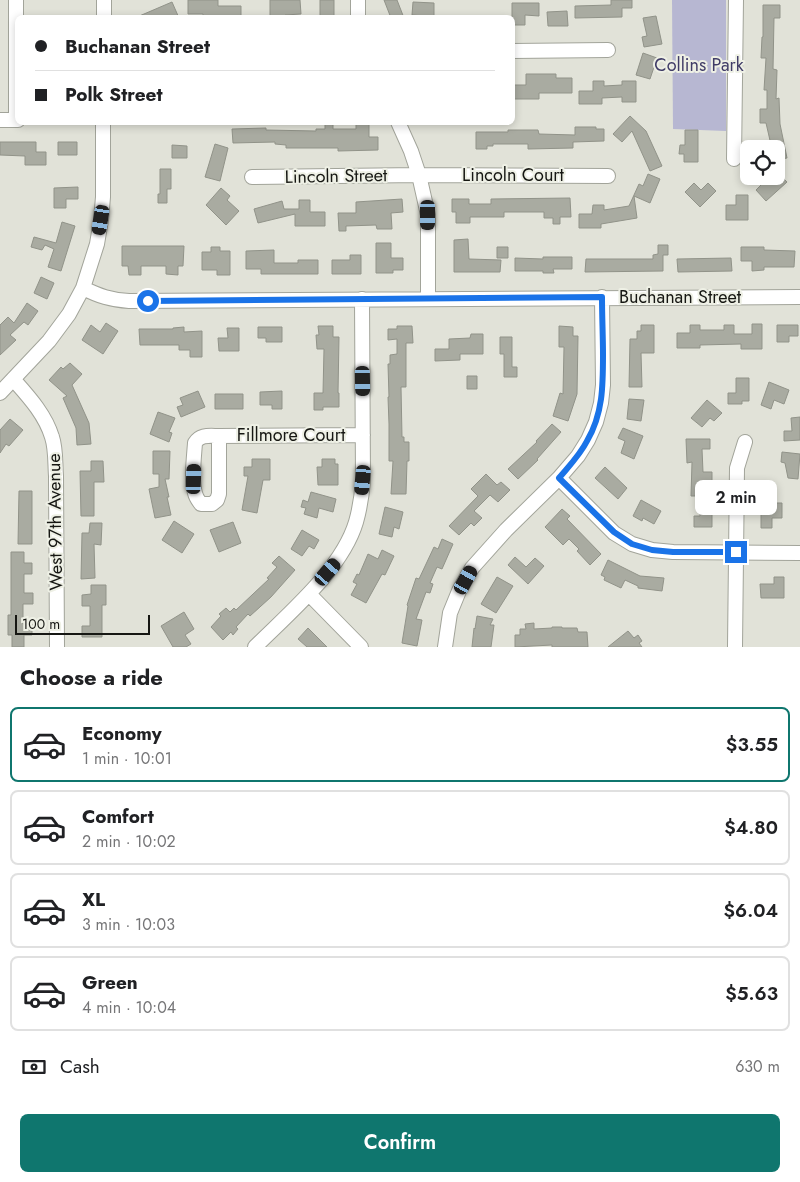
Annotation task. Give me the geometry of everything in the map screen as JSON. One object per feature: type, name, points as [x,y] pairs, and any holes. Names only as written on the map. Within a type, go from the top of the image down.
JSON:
[{"type":"street","points":[[16,0],[16,15]]},
{"type":"street","points":[[104,0],[104,15]]},
{"type":"street","points":[[358,0],[358,15]]},
{"type":"street","points":[[734,159],[736,0]]},
{"type":"street","points":[[515,50],[608,50]]},
{"type":"street","points":[[0,120],[15,120]]},
{"type":"street","points":[[0,393],[49,341],[69,314],[83,288],[97,244],[101,220],[103,125]]},
{"type":"street","points":[[399,125],[419,175],[428,215],[428,299]]},
{"type":"street","name":"Lincoln Court","points":[[419,175],[608,176]]},
{"type":"street","name":"Lincoln Street","points":[[252,177],[419,175]]},
{"type":"street","name":"Buchanan Street","points":[[83,288],[98,296],[129,301],[800,297]]},
{"type":"street","points":[[445,647],[450,613],[459,591],[472,568],[506,530],[559,478],[578,456],[588,440],[596,422],[603,385],[602,297]]},
{"type":"street","points":[[255,647],[309,594],[337,561],[356,523],[362,494],[362,299]]},
{"type":"street","name":"West 97th Avenue","points":[[13,379],[30,398],[44,419],[52,437],[55,457],[57,647]]},
{"type":"street","name":"Fillmore Court","points":[[219,436],[363,435]]},
{"type":"street","points":[[735,647],[737,468],[745,442]]},
{"type":"street","points":[[559,478],[614,532],[632,544],[652,550],[673,552],[800,553]]},
{"type":"street","points":[[309,594],[361,647]]},
{"type":"green space","name":"Collins Park","points":[[672,0],[726,0],[726,131],[673,129]]},
{"type":"building","points":[[188,0],[218,0],[218,6],[241,6],[241,15],[188,14]]},
{"type":"building","points":[[270,0],[300,0],[301,14],[270,15]]},
{"type":"building","points":[[320,0],[334,0],[334,15],[320,15]]},
{"type":"building","points":[[384,0],[397,0],[403,15],[390,15]]},
{"type":"building","points":[[611,0],[632,0],[632,8],[622,8],[622,17],[575,18],[575,6],[611,5]]},
{"type":"building","points":[[172,2],[178,15],[142,15]]},
{"type":"building","points":[[413,2],[434,3],[434,15],[412,15]]},
{"type":"building","points":[[512,3],[539,3],[539,16],[525,15],[525,25],[515,25],[515,15],[512,15]]},
{"type":"building","points":[[763,5],[780,5],[780,18],[774,18],[773,69],[777,70],[776,99],[779,98],[780,124],[783,140],[770,140],[766,123],[760,123],[760,109],[767,109],[767,90],[764,90],[766,58],[761,58]]},
{"type":"building","points":[[567,11],[568,26],[548,26],[547,12]]},
{"type":"building","points":[[656,16],[662,44],[644,47],[642,37],[647,36],[643,18]]},
{"type":"building","points":[[643,53],[657,58],[650,79],[636,75]]},
{"type":"building","points":[[526,74],[556,74],[556,78],[572,78],[572,93],[539,93],[539,99],[515,99],[515,85],[526,85]]},
{"type":"building","points":[[593,81],[604,81],[604,86],[622,85],[622,81],[636,81],[636,102],[622,102],[622,97],[602,98],[602,104],[579,104],[579,91],[593,91]]},
{"type":"building","points":[[630,116],[646,131],[662,166],[650,171],[632,131],[622,142],[613,134]]},
{"type":"building","points":[[325,125],[333,125],[333,129],[356,129],[356,125],[369,125],[369,137],[378,137],[378,150],[338,151],[338,148],[286,148],[286,145],[275,144],[275,142],[233,143],[232,129],[266,128],[266,130],[316,131],[316,129],[325,129]]},
{"type":"building","points":[[575,127],[604,129],[604,141],[573,142],[573,148],[528,149],[528,144],[493,144],[493,146],[487,146],[487,149],[476,149],[476,132],[538,130],[539,134],[575,135]]},
{"type":"building","points":[[685,130],[698,130],[698,162],[684,162],[684,154],[679,154],[680,145],[685,145]]},
{"type":"building","points":[[0,142],[36,142],[36,152],[46,152],[46,165],[25,165],[25,156],[0,155]]},
{"type":"building","points":[[58,142],[77,142],[77,155],[58,155]]},
{"type":"building","points":[[215,144],[228,148],[220,181],[205,177]]},
{"type":"building","points":[[172,145],[187,146],[187,158],[172,158]]},
{"type":"building","points":[[160,169],[171,169],[171,189],[167,189],[167,203],[158,203]]},
{"type":"building","points":[[648,174],[660,179],[650,203],[634,196],[637,218],[601,224],[601,228],[579,228],[579,214],[592,214],[593,205],[604,205],[604,210],[629,206],[639,184],[643,186]]},
{"type":"building","points":[[694,183],[701,190],[708,183],[716,191],[700,207],[685,192]]},
{"type":"building","points":[[761,185],[784,185],[766,201],[756,190]]},
{"type":"building","points":[[78,187],[78,199],[66,199],[66,208],[54,208],[54,188]]},
{"type":"building","points":[[221,188],[230,196],[227,200],[239,211],[226,225],[206,205]]},
{"type":"building","points":[[736,195],[748,195],[748,220],[726,220],[726,205],[736,205]]},
{"type":"building","points":[[570,198],[571,217],[560,217],[560,224],[553,224],[553,218],[544,218],[544,212],[504,212],[504,217],[470,217],[470,223],[456,223],[456,212],[452,212],[452,199],[469,199],[469,204],[491,204],[491,199]]},
{"type":"building","points":[[402,199],[403,212],[391,213],[392,229],[377,229],[376,225],[346,226],[346,231],[339,231],[338,213],[356,213],[356,202]]},
{"type":"building","points":[[299,200],[310,200],[310,212],[325,212],[325,226],[295,226],[295,214],[258,223],[254,209],[282,201],[284,209],[299,209]]},
{"type":"building","points":[[62,222],[75,226],[61,271],[48,267],[54,249],[45,245],[42,250],[31,247],[34,237],[56,243]]},
{"type":"building","points":[[468,239],[469,259],[501,260],[500,272],[454,272],[454,240]]},
{"type":"building","points":[[376,243],[391,243],[391,258],[403,258],[403,270],[393,270],[393,273],[376,273]]},
{"type":"building","points":[[658,245],[668,245],[668,255],[663,255],[663,271],[585,272],[586,259],[653,259],[653,255],[658,254]]},
{"type":"building","points":[[122,246],[184,246],[183,266],[178,266],[178,275],[166,274],[166,266],[141,266],[141,275],[129,275],[128,266],[122,266]]},
{"type":"building","points":[[211,247],[220,247],[220,251],[230,251],[230,275],[217,275],[217,270],[202,270],[202,252],[211,252]]},
{"type":"building","points":[[497,247],[508,247],[508,258],[497,258]]},
{"type":"building","points":[[741,247],[764,247],[764,250],[795,251],[794,267],[764,267],[764,270],[752,271],[752,261],[741,261]]},
{"type":"building","points":[[274,250],[274,263],[298,263],[298,260],[318,260],[318,274],[261,274],[261,269],[246,269],[246,251]]},
{"type":"building","points":[[350,255],[361,255],[361,274],[332,274],[332,260],[350,260]]},
{"type":"building","points":[[543,257],[572,257],[572,269],[553,269],[554,273],[515,271],[515,258],[543,259]]},
{"type":"building","points":[[731,258],[732,271],[678,272],[677,259]]},
{"type":"building","points":[[41,277],[54,283],[47,299],[34,293]]},
{"type":"building","points":[[27,303],[38,311],[28,325],[24,322],[10,335],[16,340],[0,355],[0,325],[8,317],[14,323]]},
{"type":"building","points":[[106,323],[118,331],[103,354],[82,340],[91,325],[100,332]]},
{"type":"building","points":[[752,324],[762,324],[762,349],[741,349],[741,344],[700,345],[700,348],[677,348],[677,333],[690,333],[690,325],[700,325],[700,330],[724,330],[724,325],[734,325],[734,334],[752,334]]},
{"type":"building","points":[[641,325],[654,325],[654,353],[641,353],[642,387],[629,387],[630,339],[637,339],[637,331],[641,331]]},
{"type":"building","points":[[777,325],[798,325],[798,336],[789,336],[789,342],[777,342]]},
{"type":"building","points":[[318,326],[333,326],[333,337],[339,337],[339,407],[323,407],[323,410],[314,410],[314,393],[323,393],[324,349],[317,349],[316,335],[319,335]]},
{"type":"building","points":[[397,326],[412,326],[413,343],[406,343],[406,387],[401,387],[402,437],[404,437],[404,442],[409,442],[406,494],[391,494],[393,461],[389,461],[388,364],[390,364],[390,355],[397,354],[397,339],[388,340],[388,329],[397,329]]},
{"type":"building","points":[[559,326],[573,327],[573,336],[578,336],[577,394],[568,421],[553,416],[560,393],[563,394],[564,347],[559,347]]},
{"type":"building","points":[[184,327],[184,332],[202,331],[202,357],[190,357],[190,350],[179,350],[179,345],[140,345],[139,329],[173,329]]},
{"type":"building","points":[[258,327],[282,327],[282,342],[266,342],[266,338],[258,338]]},
{"type":"building","points":[[227,328],[239,328],[239,351],[219,351],[218,338],[228,338]]},
{"type":"building","points":[[471,334],[483,334],[483,354],[460,354],[460,360],[435,361],[435,349],[449,349],[449,339],[470,338]]},
{"type":"building","points":[[500,337],[512,337],[512,367],[517,367],[517,377],[504,377],[504,354],[500,354]]},
{"type":"building","points":[[70,363],[82,374],[72,385],[89,423],[91,444],[77,445],[76,428],[63,398],[67,396],[49,380],[61,367],[63,369]]},
{"type":"building","points":[[467,376],[477,376],[477,389],[467,389]]},
{"type":"building","points":[[736,378],[749,378],[749,401],[742,401],[742,404],[728,404],[728,393],[736,393]]},
{"type":"building","points":[[769,382],[789,390],[784,404],[774,400],[771,409],[761,405]]},
{"type":"building","points":[[198,391],[205,407],[181,417],[177,407],[183,405],[180,398]]},
{"type":"building","points":[[282,391],[282,409],[272,409],[272,405],[260,405],[260,392]]},
{"type":"building","points":[[215,394],[243,394],[243,409],[215,409]]},
{"type":"building","points":[[629,399],[644,400],[641,421],[627,419]]},
{"type":"building","points":[[707,400],[722,413],[714,421],[710,418],[702,427],[691,418]]},
{"type":"building","points":[[158,412],[175,418],[169,432],[172,433],[169,442],[150,434]]},
{"type":"building","points":[[800,417],[800,440],[784,441],[784,431],[792,431],[791,418]]},
{"type":"building","points":[[10,419],[23,430],[9,446],[6,444],[0,453],[0,430]]},
{"type":"building","points":[[552,424],[561,432],[538,460],[518,479],[508,469],[537,442]]},
{"type":"building","points":[[623,428],[643,436],[634,459],[621,453],[625,441],[618,438]]},
{"type":"building","points":[[686,439],[710,439],[710,449],[702,449],[703,472],[712,472],[712,483],[705,483],[705,496],[691,496],[692,462],[687,463]]},
{"type":"building","points":[[153,451],[170,451],[169,479],[165,479],[171,515],[155,518],[149,489],[159,487],[159,474],[153,474]]},
{"type":"building","points":[[782,452],[800,454],[798,479],[788,478],[785,463],[781,462]]},
{"type":"building","points":[[252,459],[270,459],[270,480],[263,480],[257,513],[242,510],[248,476],[244,476],[244,467],[252,467]]},
{"type":"building","points":[[322,459],[335,459],[335,464],[338,464],[338,485],[318,485],[317,467],[322,467]]},
{"type":"building","points":[[91,461],[103,461],[104,482],[94,482],[94,516],[81,516],[80,471],[91,471]]},
{"type":"building","points":[[605,467],[627,488],[618,499],[595,478]]},
{"type":"building","points":[[486,474],[497,485],[501,482],[510,490],[498,502],[490,495],[474,511],[482,518],[474,526],[471,523],[459,535],[449,526],[478,496],[471,489]]},
{"type":"building","points":[[19,491],[32,491],[32,544],[18,544]]},
{"type":"building","points":[[311,492],[336,499],[333,512],[319,508],[317,518],[304,514],[306,508],[301,507],[303,500],[308,502]]},
{"type":"building","points":[[641,500],[661,511],[654,524],[643,518],[642,521],[633,516]]},
{"type":"building","points":[[761,503],[782,503],[782,518],[772,518],[772,528],[761,528]]},
{"type":"building","points":[[712,506],[712,527],[694,527],[694,516],[700,516],[700,507]]},
{"type":"building","points":[[385,507],[403,512],[399,529],[394,527],[392,537],[379,534]]},
{"type":"building","points":[[562,509],[570,516],[567,519],[601,554],[590,565],[569,539],[563,545],[545,527]]},
{"type":"building","points":[[174,521],[194,534],[182,553],[162,540]]},
{"type":"building","points":[[233,522],[241,543],[219,552],[210,530]]},
{"type":"building","points":[[90,523],[102,523],[101,545],[94,544],[95,578],[81,579],[82,533],[89,533]]},
{"type":"building","points":[[302,530],[319,540],[314,549],[309,546],[302,556],[291,549]]},
{"type":"building","points":[[442,539],[453,544],[442,569],[437,567],[430,583],[433,584],[430,593],[426,592],[416,619],[422,620],[417,646],[402,643],[407,605],[416,578],[419,579],[434,547],[438,549]]},
{"type":"building","points":[[382,550],[394,556],[385,575],[382,574],[366,603],[351,595],[357,584],[353,582],[357,574],[359,575],[368,554],[378,559]]},
{"type":"building","points":[[11,552],[24,552],[24,563],[32,563],[32,574],[24,574],[24,593],[33,593],[33,604],[23,604],[23,624],[32,624],[32,635],[24,635],[24,647],[12,647],[12,635],[8,635],[8,615],[11,615]]},
{"type":"building","points":[[279,556],[295,570],[271,597],[250,616],[248,614],[236,627],[238,629],[233,635],[231,632],[223,640],[211,627],[221,616],[219,614],[226,608],[230,612],[234,608],[236,610],[269,579],[267,578],[277,567],[272,563]]},
{"type":"building","points":[[515,557],[526,567],[535,558],[544,566],[528,584],[508,565]]},
{"type":"building","points":[[608,560],[640,576],[664,578],[662,591],[638,588],[638,586],[625,580],[621,588],[604,580],[605,577],[601,575]]},
{"type":"building","points":[[497,577],[513,586],[496,613],[481,604]]},
{"type":"building","points":[[774,577],[784,577],[784,598],[761,598],[760,584],[774,584]]},
{"type":"building","points":[[91,585],[106,585],[106,605],[102,605],[102,637],[82,637],[82,626],[90,626],[90,606],[82,606],[82,595],[91,594]]},
{"type":"building","points":[[184,612],[194,629],[185,635],[191,644],[186,647],[173,647],[161,626]]},
{"type":"building","points":[[477,616],[493,619],[490,625],[494,625],[491,647],[472,647]]},
{"type":"building","points":[[534,623],[534,629],[562,627],[577,628],[578,632],[587,632],[588,647],[552,647],[552,645],[515,647],[515,635],[520,635],[520,629],[526,629],[525,624]]},
{"type":"building","points":[[308,628],[327,647],[307,647],[298,639]]},
{"type":"building","points":[[628,631],[634,638],[638,635],[642,641],[639,643],[642,647],[608,647]]},
{"type":"route","points":[[148,301],[602,297],[603,385],[601,403],[596,422],[588,440],[578,456],[559,478],[614,532],[632,544],[652,550],[673,552],[736,552]]}]
